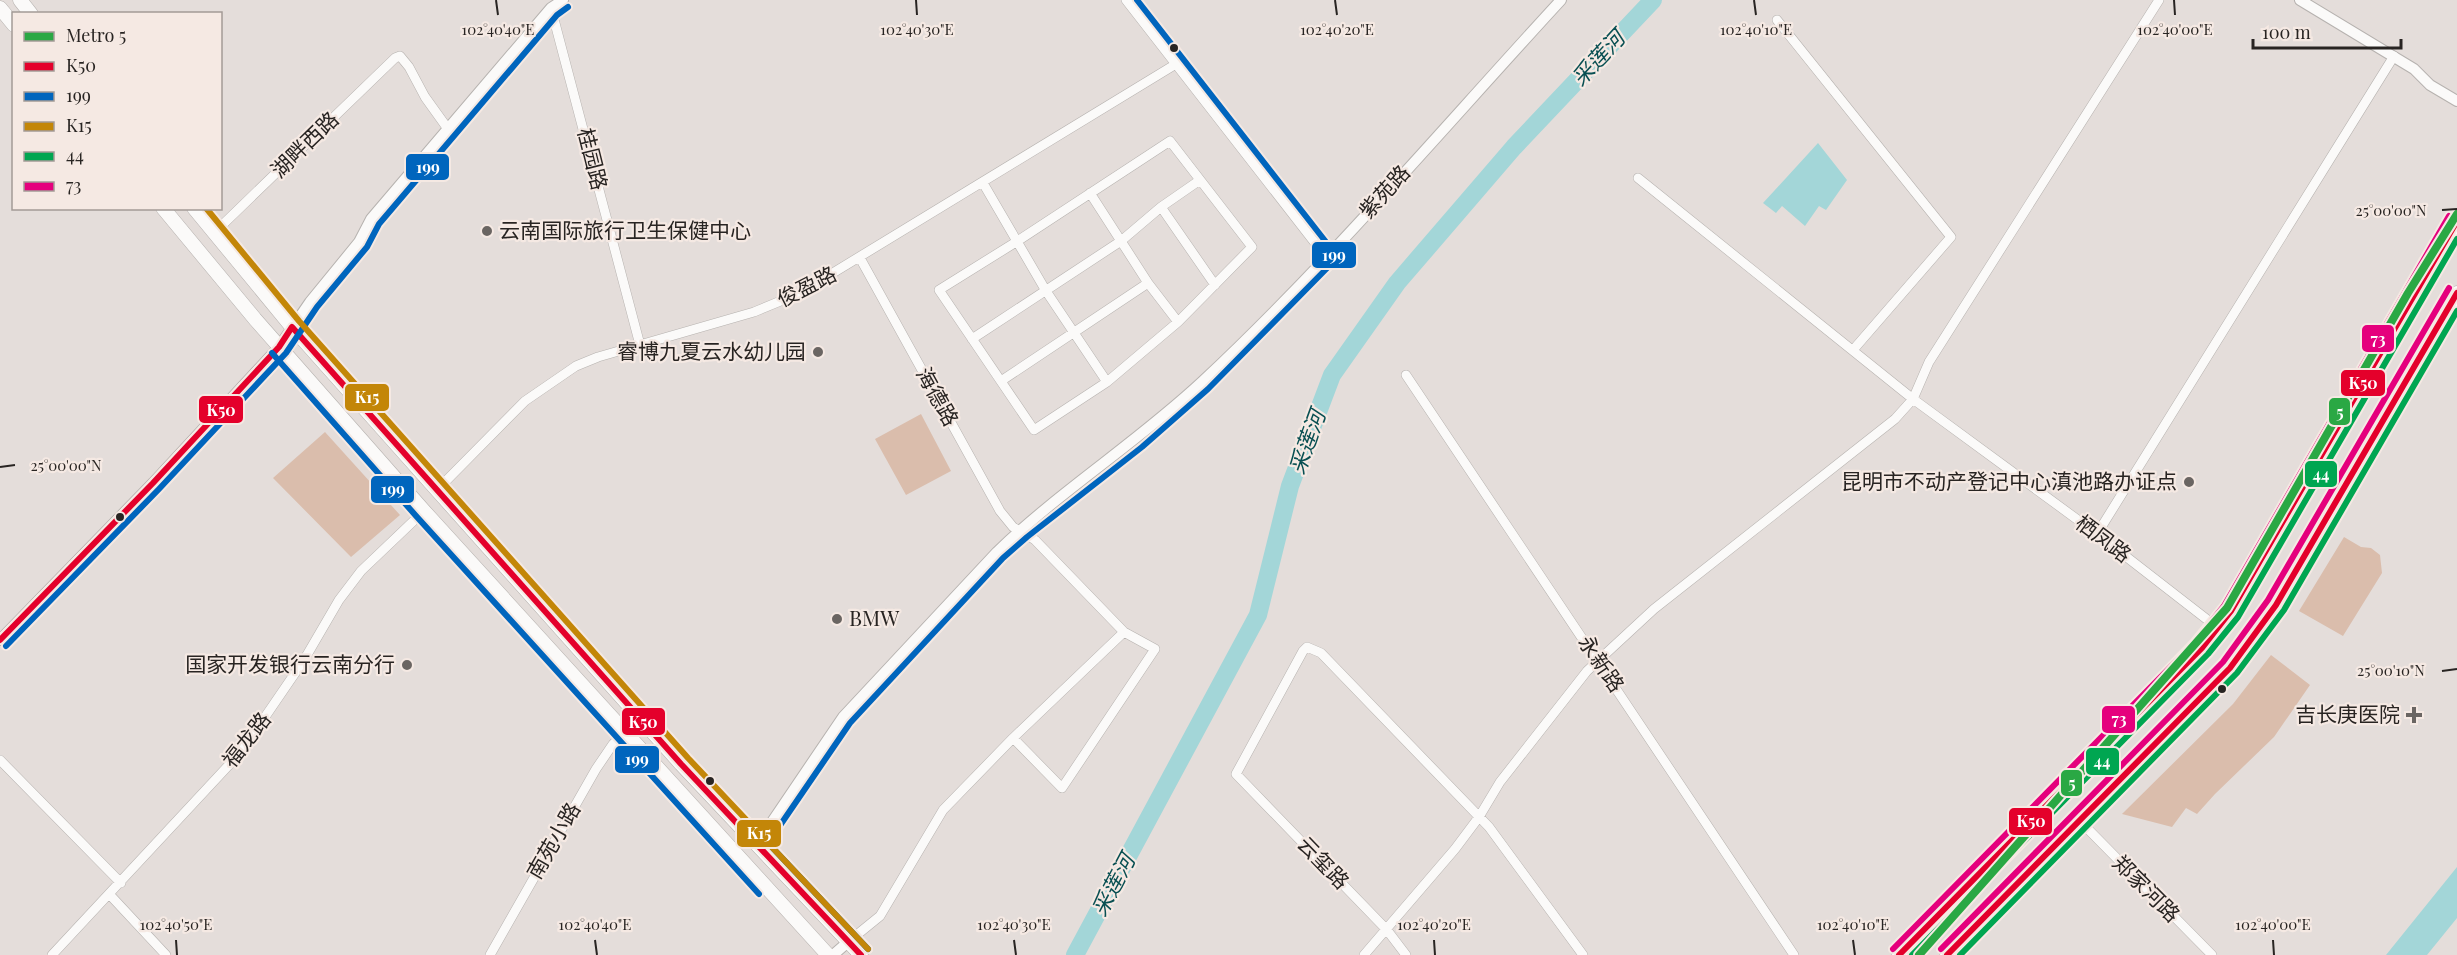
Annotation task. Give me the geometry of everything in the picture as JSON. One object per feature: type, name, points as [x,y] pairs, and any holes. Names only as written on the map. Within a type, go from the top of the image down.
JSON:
[{"type":"main road","points":[[20,0],[29,12]]},
{"type":"main road","points":[[0,8],[12,23]]},
{"type":"main road","points":[[166,210],[279,346],[424,511],[828,955]]},
{"type":"main road","points":[[196,210],[292,327],[681,764],[861,955]]},
{"type":"main road","points":[[1899,955],[2171,680],[2218,628],[2248,585],[2457,221]]},
{"type":"main road","points":[[1947,955],[2212,687],[2265,621],[2395,403],[2457,293]]},
{"type":"street","points":[[0,640],[153,483],[279,346],[359,242],[371,219],[551,8],[563,0]]},
{"type":"street","points":[[1126,0],[1326,257]]},
{"type":"street","name":"紫苑路","points":[[758,844],[843,717],[1021,530],[1136,440],[1202,382],[1326,257],[1561,0]]},
{"type":"street","points":[[1364,955],[1455,849],[1479,817],[1500,782],[1587,671],[1654,609],[1895,419],[1914,399],[1929,362],[2159,0]]},
{"type":"street","points":[[2301,0],[2394,56],[2414,69],[2430,84],[2457,101]]},
{"type":"street","name":"桂园路","points":[[551,8],[640,345]]},
{"type":"street","points":[[1777,20],[1951,237],[1853,350]]},
{"type":"street","name":"湖畔西路","points":[[215,232],[395,58],[400,56],[409,67],[424,96],[448,129]]},
{"type":"street","points":[[2097,534],[2394,56]]},
{"type":"street","name":"俊盈路","points":[[437,490],[502,423],[544,386],[576,366],[779,303],[860,258],[1176,64]]},
{"type":"street","points":[[1170,141],[1200,180],[1252,247],[1178,322],[1107,382],[1034,430],[939,290],[1170,141]]},
{"type":"street","name":"栖凤路","points":[[1638,178],[1914,399],[2097,534],[2218,628]]},
{"type":"street","points":[[972,339],[1121,241],[1161,207],[1200,180]]},
{"type":"street","points":[[983,183],[1046,291],[1107,382]]},
{"type":"street","points":[[1090,193],[1149,283],[1178,322]]},
{"type":"street","points":[[1161,207],[1215,285]]},
{"type":"street","name":"海德路","points":[[860,258],[1000,511],[1013,527],[1035,540],[1124,632],[1155,649],[1062,788],[1013,738]]},
{"type":"street","points":[[1001,381],[1074,335],[1149,283]]},
{"type":"street","name":"永新路","points":[[1406,375],[1794,955]]},
{"type":"street","name":"福龙路","points":[[52,955],[241,753],[304,660],[339,600],[361,571],[424,511]]},
{"type":"street","points":[[833,955],[879,916],[943,810],[1013,738],[1124,632]]},
{"type":"street","name":"云玺路","points":[[1406,955],[1387,930],[1236,774],[1303,651],[1307,647],[1321,653],[1479,817]]},
{"type":"street","name":"南苑小路","points":[[490,955],[596,769],[613,744],[625,732]]},
{"type":"street","points":[[0,760],[121,883]]},
{"type":"street","points":[[1479,817],[1489,827],[1583,955]]},
{"type":"street","name":"郑家河路","points":[[2080,821],[2212,955]]},
{"type":"street","points":[[110,895],[166,955]]},
{"type":"shaded area","points":[[921,414],[951,471],[906,495],[875,439]]},
{"type":"shaded area","points":[[325,432],[400,515],[351,557],[273,478]]},
{"type":"shaded area","points":[[2344,537],[2361,547],[2371,548],[2380,555],[2382,573],[2343,636],[2299,611]]},
{"type":"shaded area","points":[[2271,655],[2310,685],[2274,737],[2197,814],[2186,808],[2172,827],[2122,814],[2233,704]]},
{"type":"water","points":[[1818,143],[1847,180],[1826,210],[1819,206],[1805,226],[1782,206],[1776,213],[1763,203]]},
{"type":"water","points":[[2457,867],[2457,918],[2427,955],[2386,955]]},
{"type":"waterway","name":"采莲河","points":[[1075,955],[1258,615],[1290,486],[1332,375],[1397,283],[1514,147],[1653,0]]},
{"type":"metro line","name":"5","points":[[1919,955],[2227,608],[2408,293],[2457,214]]},
{"type":"transit line","name":"199","points":[[868,949],[768,843],[850,723],[1003,558],[1142,447],[1208,389],[1335,260],[1333,251],[1137,0]]},
{"type":"transit line","name":"199","points":[[6,646],[159,489],[286,353],[317,307],[367,247],[379,224],[557,15],[568,7]]},
{"type":"transit line","name":"K15","points":[[208,210],[299,321],[688,758],[868,949]]},
{"type":"transit line","name":"73","points":[[1893,949],[2195,642],[2224,606],[2449,216]]},
{"type":"transit line","name":"K50","points":[[1899,955],[2202,648],[2231,611],[2457,221]]},
{"type":"transit line","name":"44","points":[[1912,955],[2208,654],[2238,617],[2457,239]]},
{"type":"transit line","name":"73","points":[[1941,949],[2223,662],[2268,600],[2449,288]]},
{"type":"transit line","name":"K50","points":[[1947,955],[2230,668],[2276,605],[2457,293]]},
{"type":"transit line","name":"44","points":[[1960,955],[2237,673],[2284,610],[2457,311]]},
{"type":"transit line","name":"K50","points":[[0,640],[153,483],[279,347],[292,327],[681,764],[861,955]]},
{"type":"transit line","name":"199","points":[[272,353],[417,517],[759,894]]},
{"type":"place","name":"云南国际旅行卫生保健中心","points":[[487,231]]},
{"type":"place","name":"睿博九夏云水幼儿园","points":[[818,352]]},
{"type":"place","name":"昆明市不动产登记中心滇池路办证点","points":[[2189,482]]},
{"type":"place","name":"BMW","points":[[837,619]]},
{"type":"place","name":"国家开发银行云南分行","points":[[407,665]]},
{"type":"place","name":"吉长庚医院","points":[[2414,715]]}]
